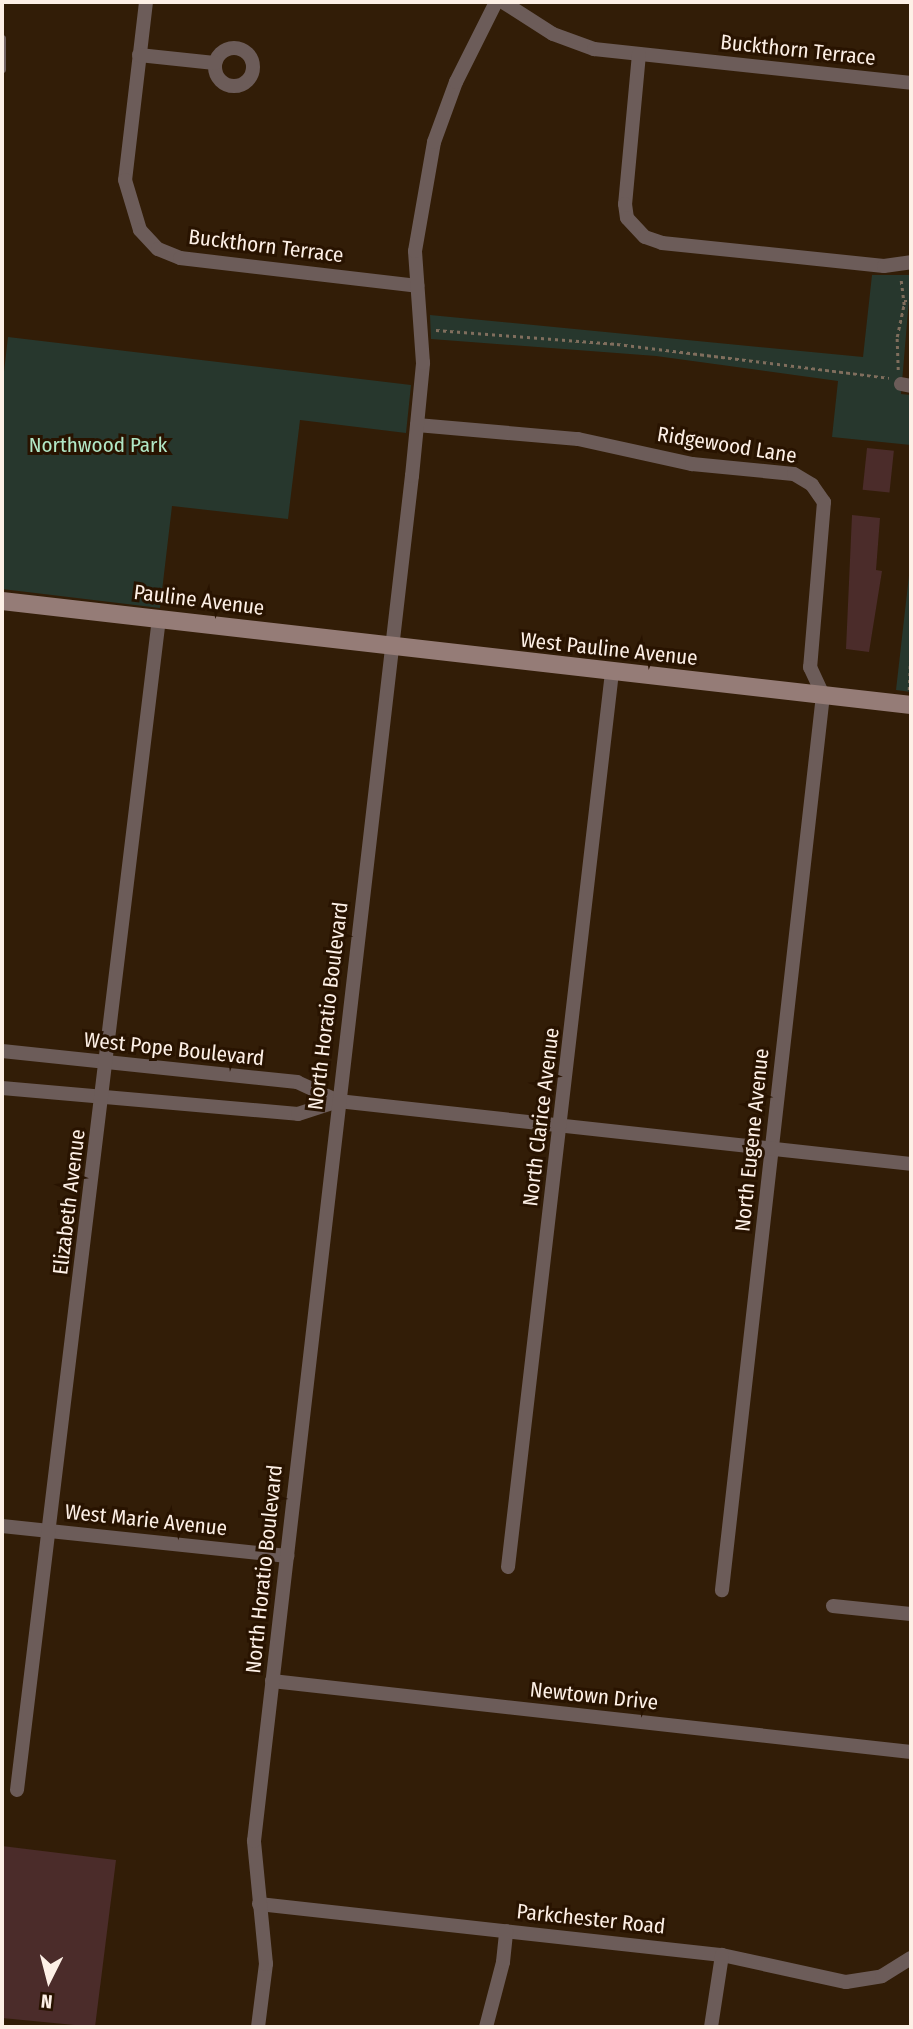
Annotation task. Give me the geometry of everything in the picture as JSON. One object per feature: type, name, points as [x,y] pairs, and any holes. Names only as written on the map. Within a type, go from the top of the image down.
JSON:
[{"type":"street","name":"Buckthorn Terrace","points":[[146,2],[125,180],[140,230],[158,248],[180,258],[417,286]]},
{"type":"street","name":"North Horatio Boulevard","points":[[258,2027],[267,1964],[258,1904],[254,1841],[417,425],[423,363],[415,251],[434,142],[456,82],[496,2]]},
{"type":"street","name":"Buckthorn Terrace","points":[[503,2],[569,41],[639,54],[911,83]]},
{"type":"street","points":[[639,54],[625,204],[627,218],[645,237],[662,243],[905,264]]},
{"type":"street","points":[[139,55],[215,63]]},
{"type":"street","name":"Ridgewood Lane","points":[[417,425],[578,439],[692,464],[794,474],[812,485],[824,502],[825,526],[810,667],[823,695]]},
{"type":"street","name":"Pauline Avenue","points":[[2,600],[391,647]]},
{"type":"street","name":"Elizabeth Avenue","points":[[18,1790],[159,618]]},
{"type":"street","name":"West Pauline Avenue","points":[[391,647],[823,695]]},
{"type":"street","name":"North Clarice Avenue","points":[[508,1567],[612,672]]},
{"type":"street","points":[[823,695],[910,705]]},
{"type":"street","name":"North Eugene Avenue","points":[[722,1590],[823,695]]},
{"type":"street","name":"West Pope Boulevard","points":[[2,1051],[297,1082],[338,1101],[911,1164]]},
{"type":"street","name":"West Pope Boulevard","points":[[2,1088],[298,1114],[338,1101]]},
{"type":"street","name":"West Marie Avenue","points":[[2,1526],[287,1556]]},
{"type":"street","points":[[833,1606],[911,1614]]},
{"type":"street","name":"Newtown Drive","points":[[272,1681],[911,1752]]},
{"type":"street","name":"Parkchester Road","points":[[258,1904],[722,1955],[846,1982],[882,1976],[911,1958]]},
{"type":"street","points":[[486,2027],[503,1962],[506,1931]]},
{"type":"street","points":[[710,2027],[722,1955]]},
{"type":"lane","points":[[2,38],[2,69]]},
{"type":"path","points":[[419,329],[811,366],[875,374],[904,384],[897,337],[904,301],[905,264]]},
{"type":"path","points":[[904,301],[911,301]]},
{"type":"path","points":[[910,705],[911,642]]},
{"type":"green space","points":[[872,275],[911,275],[901,394],[911,395],[911,445],[832,437],[838,381],[656,356],[431,339],[430,315],[863,357]]},
{"type":"green space","name":"Northwood Park","points":[[8,337],[411,385],[406,433],[300,420],[288,519],[172,506],[160,608],[2,589],[2,389]]},
{"type":"green space","points":[[911,558],[911,692],[896,690]]},
{"type":"building","points":[[867,448],[894,451],[889,493],[863,490]]},
{"type":"building","points":[[852,515],[880,518],[876,570],[882,571],[869,652],[846,649]]},
{"type":"building","points":[[2,1846],[116,1860],[95,2027],[2,2018]]}]
